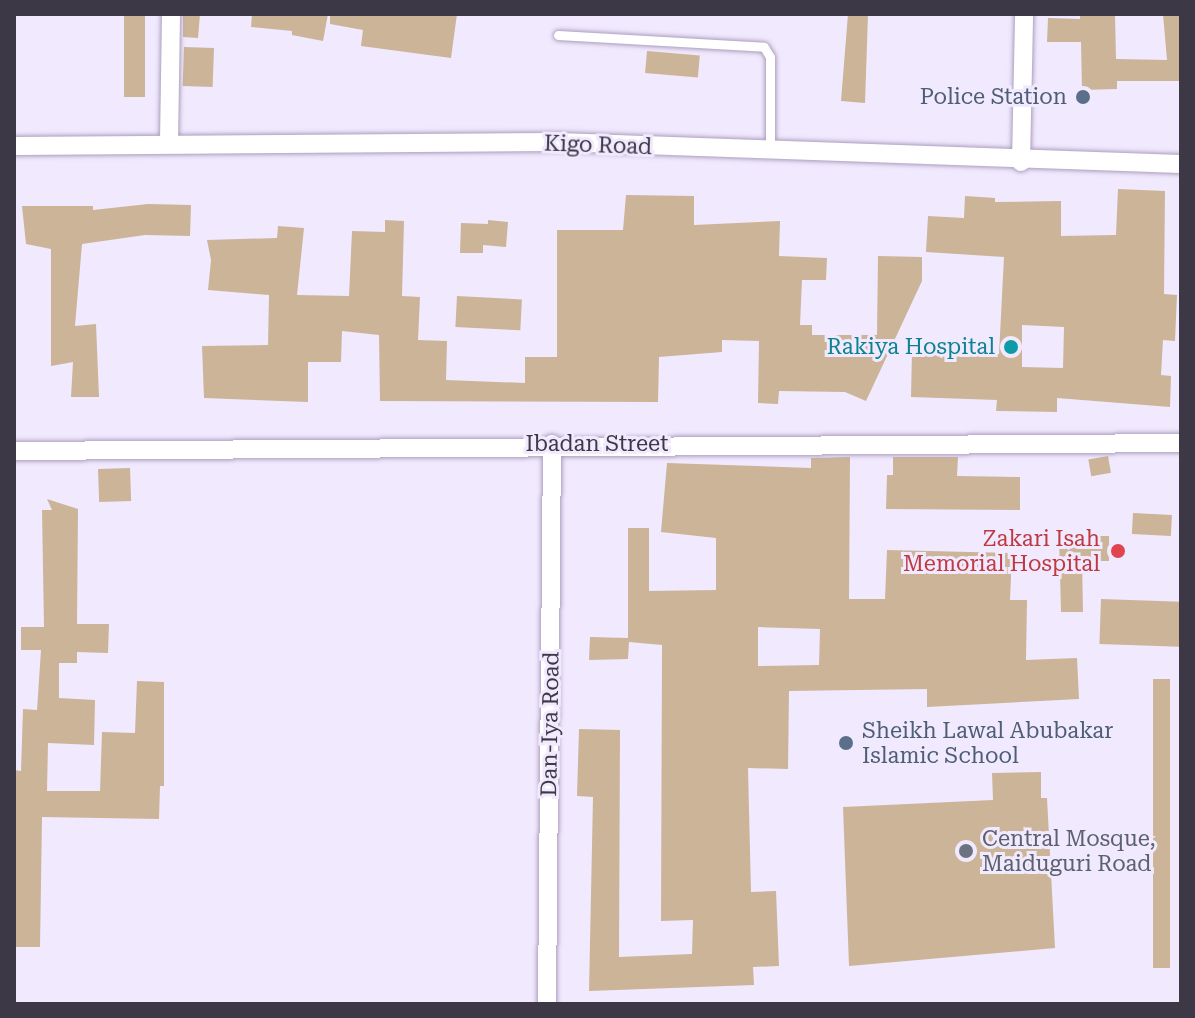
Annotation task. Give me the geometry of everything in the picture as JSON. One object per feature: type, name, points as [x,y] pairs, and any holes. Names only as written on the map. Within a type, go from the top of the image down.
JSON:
[{"type":"street","points":[[169,142],[171,14]]},
{"type":"street","points":[[1021,162],[1024,14]]},
{"type":"street","name":"Kigo Road","points":[[14,146],[169,142],[558,142],[1021,162],[1181,164]]},
{"type":"street","name":"Ibadan Street","points":[[14,451],[552,444],[1181,443]]},
{"type":"street","name":"Dan-Iya Road","points":[[547,1004],[552,444]]},
{"type":"lane","points":[[558,35],[764,47],[770,57],[770,151]]},
{"type":"building","points":[[124,14],[145,14],[145,97],[124,97]]},
{"type":"building","points":[[183,14],[200,14],[198,38],[183,37]]},
{"type":"building","points":[[252,14],[328,14],[323,41],[292,35],[292,31],[251,27]]},
{"type":"building","points":[[330,14],[457,14],[451,58],[361,46],[363,30],[330,24]]},
{"type":"building","points":[[848,14],[868,14],[865,103],[841,101]]},
{"type":"building","points":[[1080,14],[1115,14],[1116,59],[1167,60],[1163,14],[1181,14],[1181,81],[1117,81],[1117,89],[1082,90],[1081,42],[1047,42],[1048,18],[1080,19]]},
{"type":"building","points":[[184,47],[214,48],[213,87],[183,86]]},
{"type":"building","points":[[647,51],[700,56],[698,78],[645,73]]},
{"type":"building","points":[[1118,189],[1165,191],[1164,294],[1177,295],[1175,341],[1163,340],[1161,375],[1171,376],[1170,407],[1057,398],[1057,412],[996,411],[997,400],[911,397],[912,351],[999,354],[1004,257],[926,252],[928,216],[964,218],[965,196],[995,198],[995,202],[1061,201],[1061,236],[1116,235]],"holes":[[[1022,325],[1064,327],[1063,368],[1022,367]]]},
{"type":"building","points":[[626,195],[694,196],[694,225],[780,221],[779,256],[827,258],[826,280],[802,280],[800,325],[812,325],[812,335],[877,335],[878,256],[922,257],[922,281],[866,401],[845,392],[779,391],[778,404],[758,403],[759,341],[722,340],[722,352],[659,357],[658,402],[380,401],[379,335],[342,331],[341,362],[308,362],[308,402],[204,398],[202,346],[268,345],[269,295],[208,290],[211,260],[207,240],[277,238],[278,226],[304,228],[297,295],[349,296],[352,231],[385,232],[385,220],[404,221],[402,296],[420,297],[418,340],[447,341],[446,380],[525,383],[525,357],[557,357],[557,230],[623,230]]},
{"type":"building","points":[[148,204],[191,205],[190,236],[145,235],[82,244],[75,326],[96,324],[99,397],[71,397],[73,362],[51,366],[51,249],[26,244],[22,206],[93,206],[93,210]]},
{"type":"building","points":[[488,220],[508,222],[506,247],[483,245],[483,253],[460,253],[461,223],[488,224]]},
{"type":"building","points":[[457,296],[522,299],[520,330],[455,327]]},
{"type":"building","points":[[1108,456],[1111,473],[1091,476],[1088,459]]},
{"type":"building","points":[[850,457],[849,599],[885,599],[887,550],[1012,553],[1010,600],[1027,600],[1026,660],[1077,658],[1079,699],[927,707],[927,689],[789,691],[788,769],[748,768],[751,892],[776,891],[779,966],[753,967],[754,985],[589,991],[593,797],[577,796],[579,729],[620,730],[619,957],[692,954],[693,920],[661,921],[662,645],[629,642],[628,659],[589,660],[590,637],[628,638],[628,528],[649,528],[649,591],[716,590],[716,538],[661,532],[667,463],[811,468],[811,458]],"holes":[[[758,627],[820,629],[819,665],[758,666]]]},
{"type":"building","points":[[893,457],[958,457],[957,476],[1020,477],[1020,510],[886,509],[887,475],[893,475]]},
{"type":"building","points":[[130,468],[131,501],[99,502],[98,469]]},
{"type":"building","points":[[47,499],[78,509],[77,624],[109,624],[108,653],[77,652],[77,663],[59,663],[59,698],[95,700],[94,745],[48,743],[47,791],[100,791],[102,732],[135,733],[137,681],[164,682],[164,786],[160,786],[159,819],[42,817],[40,947],[14,947],[14,770],[21,771],[23,709],[37,710],[41,650],[21,650],[21,627],[44,627],[42,510],[52,510]]},
{"type":"building","points":[[1133,513],[1172,515],[1171,536],[1132,534]]},
{"type":"building","points":[[1059,536],[1109,536],[1109,561],[1082,561],[1083,612],[1061,612]]},
{"type":"building","points":[[1101,599],[1181,602],[1179,647],[1099,644]]},
{"type":"building","points":[[1153,679],[1170,679],[1170,968],[1153,968]]},
{"type":"building","points":[[1041,772],[1041,798],[1047,798],[1055,948],[849,966],[843,807],[993,800],[992,773]]},
{"type":"place","name":"Police Station","points":[[1083,97]]},
{"type":"place","name":"Rakiya Hospital","points":[[1011,347]]},
{"type":"place","name":"Zakari Isah Memorial Hospital","points":[[1118,551]]},
{"type":"place","name":"Sheikh Lawal Abubakar Islamic School","points":[[846,743]]},
{"type":"place","name":"Central Mosque, Maiduguri Road","points":[[966,851]]}]
